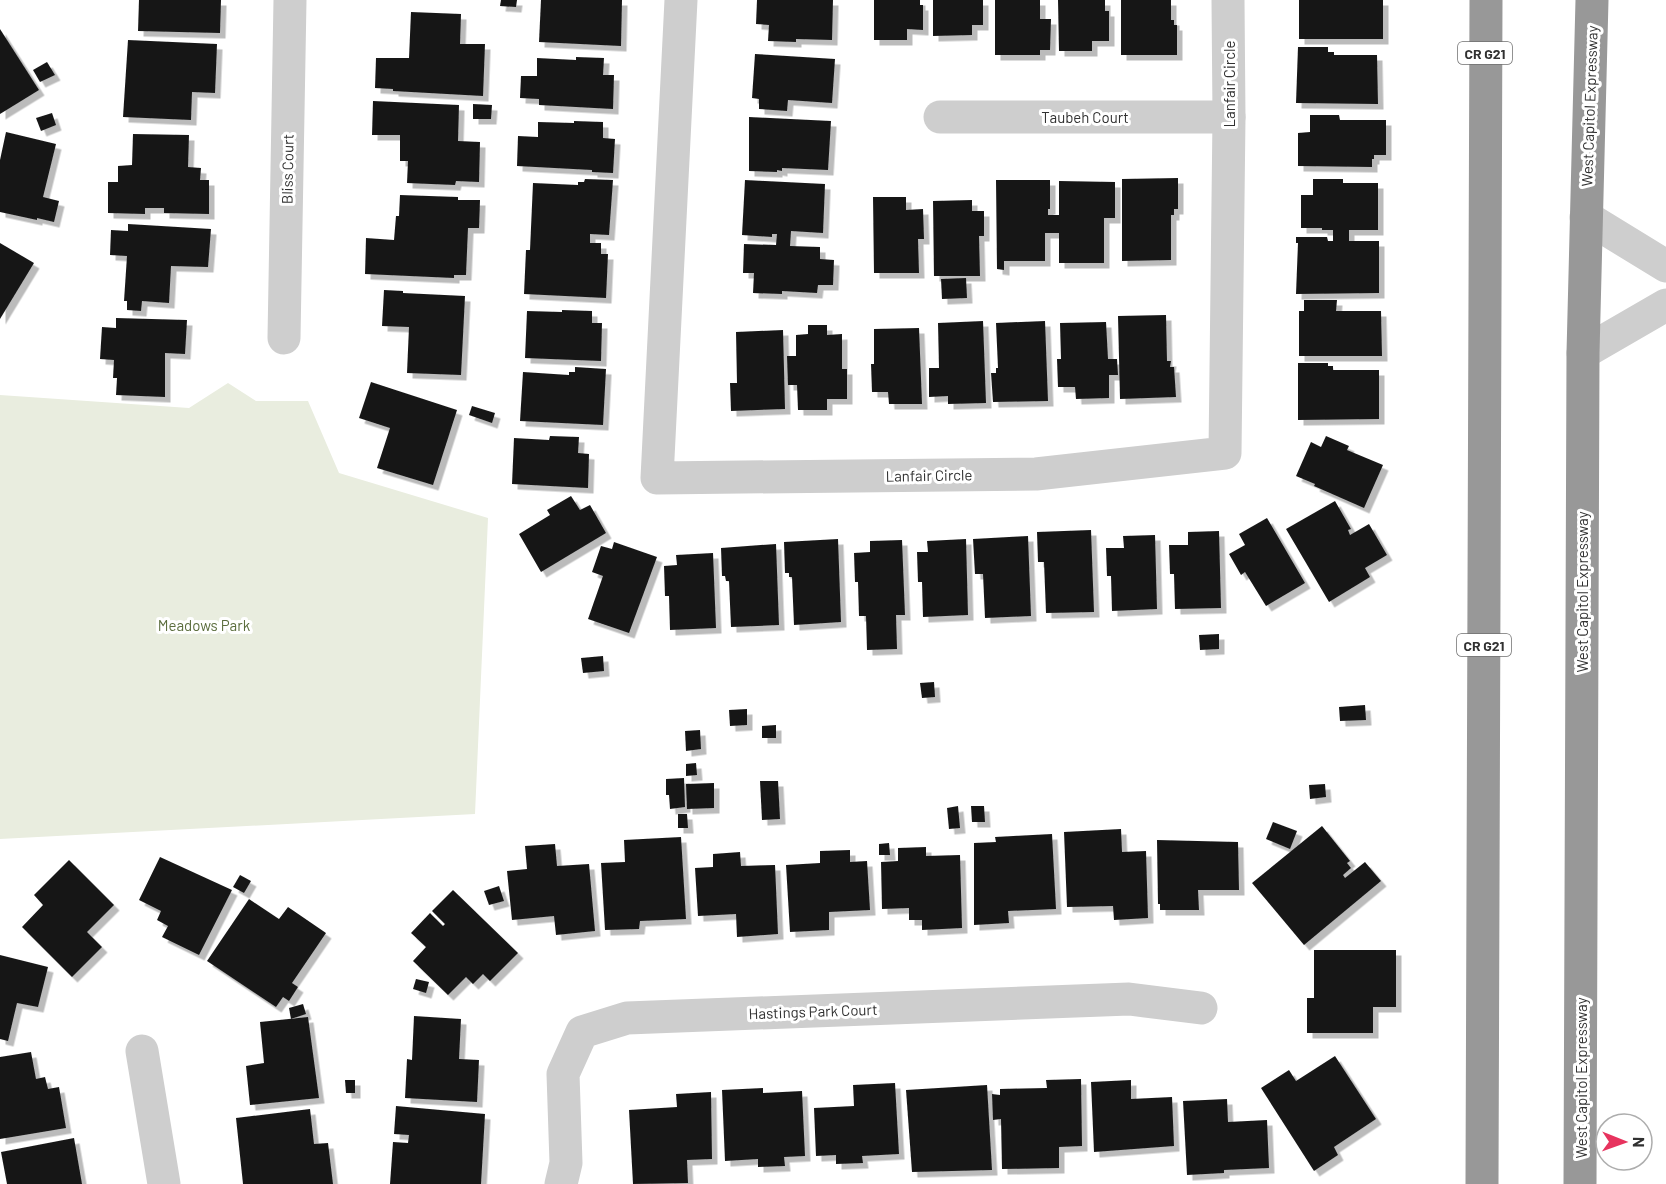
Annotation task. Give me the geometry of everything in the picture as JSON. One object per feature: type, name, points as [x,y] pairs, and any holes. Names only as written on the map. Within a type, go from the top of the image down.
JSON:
[{"type":"highway","name":"CR G21","points":[[1482,1184],[1486,0]]},
{"type":"highway","name":"West Capitol Expressway","points":[[1580,1184],[1582,353],[1592,0]]},
{"type":"street","name":"Bliss Court","points":[[284,338],[290,0]]},
{"type":"street","name":"Lanfair Circle","points":[[681,0],[657,478],[1036,474],[1224,453],[1229,117],[1228,0]]},
{"type":"street","name":"Taubeh Court","points":[[940,117],[1229,117]]},
{"type":"street","points":[[1586,217],[1666,266]]},
{"type":"street","points":[[1582,353],[1666,305]]},
{"type":"street","name":"Hastings Park Court","points":[[561,1184],[566,1163],[563,1074],[582,1032],[627,1018],[1129,999],[1201,1008]]},
{"type":"street","points":[[142,1051],[164,1184]]},
{"type":"green space","name":"Meadows Park","points":[[228,383],[256,401],[308,401],[339,473],[488,518],[475,814],[0,839],[0,395],[189,408]]},
{"type":"building","points":[[139,0],[221,0],[220,33],[138,31]]},
{"type":"building","points":[[501,0],[517,0],[516,7],[500,6]]},
{"type":"building","points":[[541,0],[622,0],[621,46],[539,42]]},
{"type":"building","points":[[757,0],[833,0],[832,40],[768,41],[769,25],[756,24]]},
{"type":"building","points":[[874,0],[920,0],[920,5],[923,5],[923,30],[907,29],[907,40],[874,40]]},
{"type":"building","points":[[933,0],[983,0],[983,25],[972,25],[972,35],[933,36]]},
{"type":"building","points":[[995,0],[1040,0],[1040,19],[1051,19],[1050,50],[1040,50],[1040,55],[995,55]]},
{"type":"building","points":[[1058,0],[1105,0],[1105,11],[1109,11],[1109,41],[1092,41],[1092,51],[1059,51]]},
{"type":"building","points":[[1121,0],[1171,0],[1171,20],[1174,20],[1174,25],[1177,25],[1177,55],[1121,55]]},
{"type":"building","points":[[1299,0],[1383,0],[1383,39],[1299,39]]},
{"type":"building","points":[[411,12],[461,14],[460,44],[485,44],[483,96],[375,88],[376,58],[409,58]]},
{"type":"building","points":[[0,29],[39,90],[0,114]]},
{"type":"building","points":[[128,40],[217,44],[215,93],[192,92],[191,120],[123,117]]},
{"type":"building","points":[[1298,47],[1328,47],[1328,52],[1334,52],[1334,55],[1377,55],[1378,104],[1296,103]]},
{"type":"building","points":[[755,54],[835,59],[832,103],[788,100],[787,111],[759,109],[759,99],[752,98]]},
{"type":"building","points":[[576,57],[604,58],[603,75],[614,75],[613,109],[539,105],[539,99],[520,98],[521,76],[537,76],[537,58],[576,60]]},
{"type":"building","points":[[47,62],[55,75],[40,82],[33,70]]},
{"type":"building","points":[[373,101],[459,105],[458,141],[480,142],[479,182],[456,181],[455,185],[407,183],[408,161],[400,161],[400,135],[372,135]]},
{"type":"building","points":[[473,104],[492,105],[491,119],[473,119]]},
{"type":"building","points":[[52,113],[56,125],[41,131],[36,118]]},
{"type":"building","points":[[1310,115],[1339,115],[1340,120],[1386,120],[1386,155],[1374,155],[1372,167],[1298,166],[1298,133],[1310,132]]},
{"type":"building","points":[[749,117],[831,121],[828,170],[782,168],[782,171],[777,170],[777,172],[749,171]]},
{"type":"building","points":[[574,121],[603,122],[603,138],[615,139],[613,173],[517,166],[518,136],[538,137],[538,122],[574,123]]},
{"type":"building","points":[[6,132],[56,144],[43,197],[59,201],[54,222],[0,212],[0,160]]},
{"type":"building","points":[[133,134],[189,135],[188,167],[201,168],[200,180],[209,180],[209,214],[164,213],[164,208],[145,208],[145,214],[108,213],[108,182],[118,182],[118,166],[132,165]]},
{"type":"building","points":[[1178,178],[1178,209],[1174,209],[1174,215],[1171,215],[1171,260],[1122,261],[1122,179]]},
{"type":"building","points":[[585,179],[613,180],[609,235],[590,234],[590,243],[601,243],[601,254],[608,254],[606,298],[524,294],[526,250],[530,250],[533,183],[578,185],[578,182],[584,182]]},
{"type":"building","points":[[1313,179],[1343,179],[1343,183],[1378,183],[1378,230],[1349,230],[1349,241],[1379,241],[1379,293],[1296,294],[1298,243],[1296,243],[1296,237],[1327,237],[1328,241],[1333,241],[1333,230],[1301,228],[1301,195],[1313,195]]},
{"type":"building","points":[[745,180],[825,184],[823,233],[791,231],[790,246],[820,247],[820,259],[834,260],[833,285],[818,285],[817,293],[782,291],[782,294],[753,293],[754,273],[743,273],[744,244],[776,245],[777,234],[772,234],[772,237],[742,235]]},
{"type":"building","points":[[996,180],[1050,180],[1048,215],[1059,215],[1059,181],[1115,182],[1115,218],[1104,218],[1104,263],[1059,263],[1059,233],[1045,233],[1045,261],[1004,261],[1004,270],[997,269]]},
{"type":"building","points":[[400,195],[480,200],[479,228],[468,228],[466,275],[454,275],[454,278],[365,274],[366,238],[394,240]]},
{"type":"building","points":[[873,197],[906,197],[906,210],[923,209],[924,239],[918,239],[919,273],[874,273]]},
{"type":"building","points":[[972,200],[972,211],[984,211],[984,236],[979,236],[980,276],[934,276],[933,201]]},
{"type":"building","points":[[128,224],[211,229],[208,267],[171,266],[169,303],[142,301],[141,311],[127,310],[127,301],[124,301],[127,256],[110,255],[111,230],[128,231]]},
{"type":"building","points":[[0,243],[34,263],[0,319]]},
{"type":"building","points":[[966,278],[967,298],[942,299],[941,279]]},
{"type":"building","points":[[384,290],[465,296],[461,375],[407,373],[409,327],[382,326]]},
{"type":"building","points":[[1304,300],[1337,300],[1336,311],[1381,311],[1382,356],[1299,356],[1299,311],[1304,311]]},
{"type":"building","points":[[562,310],[592,311],[592,323],[602,323],[601,361],[525,358],[527,311],[562,312]]},
{"type":"building","points":[[1166,315],[1167,361],[1171,361],[1170,367],[1174,367],[1176,397],[1120,399],[1118,316]]},
{"type":"building","points":[[116,318],[187,320],[185,354],[165,353],[165,397],[116,395],[117,378],[113,378],[114,360],[100,359],[102,327],[116,328]]},
{"type":"building","points":[[983,321],[986,403],[948,404],[948,396],[929,397],[929,368],[939,368],[938,323]]},
{"type":"building","points":[[1045,321],[1048,401],[993,402],[991,373],[996,373],[996,368],[998,368],[996,323]]},
{"type":"building","points":[[1106,322],[1108,359],[1117,359],[1118,375],[1109,375],[1109,398],[1076,399],[1075,387],[1058,387],[1057,359],[1061,359],[1060,323]]},
{"type":"building","points":[[808,325],[827,325],[827,335],[842,334],[842,369],[847,369],[847,399],[827,399],[827,410],[798,410],[797,385],[788,385],[787,356],[796,356],[796,335],[808,334]]},
{"type":"building","points":[[919,328],[922,404],[889,404],[888,392],[872,392],[871,364],[874,364],[874,329]]},
{"type":"building","points":[[783,330],[785,409],[731,411],[730,383],[737,383],[736,332]]},
{"type":"building","points":[[1298,363],[1328,363],[1328,366],[1333,366],[1333,370],[1379,370],[1379,419],[1298,420]]},
{"type":"building","points":[[575,367],[606,369],[603,425],[520,421],[523,372],[569,375],[569,372],[575,372]]},
{"type":"building","points":[[371,382],[457,410],[433,485],[377,468],[390,428],[359,418]]},
{"type":"building","points":[[472,406],[495,413],[492,423],[469,415]]},
{"type":"building","points":[[550,436],[579,437],[578,453],[589,454],[588,488],[512,484],[514,438],[549,440]]},
{"type":"building","points":[[1326,436],[1349,446],[1347,450],[1383,465],[1364,508],[1296,476],[1311,442],[1321,447]]},
{"type":"building","points":[[571,496],[580,510],[590,505],[606,533],[541,572],[519,534],[550,515],[547,510]]},
{"type":"building","points":[[1335,501],[1351,529],[1348,530],[1350,535],[1369,524],[1387,555],[1365,568],[1370,577],[1329,602],[1286,529]]},
{"type":"building","points":[[1267,518],[1305,583],[1266,606],[1245,572],[1241,575],[1229,554],[1245,545],[1239,534]]},
{"type":"building","points":[[1091,530],[1094,612],[1046,613],[1044,562],[1038,562],[1037,532]]},
{"type":"building","points":[[1219,531],[1221,608],[1175,609],[1174,574],[1170,574],[1169,545],[1188,545],[1188,532]]},
{"type":"building","points":[[1155,535],[1157,609],[1112,611],[1111,576],[1107,576],[1106,548],[1124,548],[1123,536]]},
{"type":"building","points":[[1028,536],[1031,616],[985,618],[983,574],[975,574],[973,539]]},
{"type":"building","points":[[838,539],[841,622],[794,625],[792,577],[789,577],[789,573],[785,573],[784,542]]},
{"type":"building","points":[[966,539],[968,615],[923,617],[922,582],[918,582],[917,552],[928,552],[927,541]]},
{"type":"building","points":[[902,540],[905,615],[896,615],[897,649],[867,650],[866,616],[859,616],[854,553],[870,552],[870,541]]},
{"type":"building","points":[[614,542],[657,557],[629,633],[588,619],[603,576],[592,572],[601,546],[612,549]]},
{"type":"building","points":[[776,544],[779,625],[731,627],[729,581],[722,576],[721,548]]},
{"type":"building","points":[[713,553],[716,628],[670,630],[669,596],[665,596],[664,566],[677,565],[676,555]]},
{"type":"building","points":[[1219,634],[1219,649],[1200,650],[1199,635]]},
{"type":"building","points":[[603,656],[604,671],[583,673],[581,658]]},
{"type":"building","points":[[934,682],[935,697],[922,698],[920,683]]},
{"type":"building","points":[[1365,705],[1366,720],[1340,721],[1339,707]]},
{"type":"building","points":[[747,709],[747,725],[730,726],[729,710]]},
{"type":"building","points":[[776,725],[776,738],[762,738],[762,726]]},
{"type":"building","points":[[700,730],[701,749],[686,751],[685,731]]},
{"type":"building","points":[[696,763],[697,775],[686,776],[686,764]]},
{"type":"building","points":[[684,778],[685,807],[670,809],[669,795],[666,795],[666,779]]},
{"type":"building","points":[[760,781],[778,781],[780,819],[762,820]]},
{"type":"building","points":[[714,783],[714,808],[687,809],[686,784]]},
{"type":"building","points":[[1325,784],[1326,797],[1310,799],[1309,785]]},
{"type":"building","points":[[958,806],[960,828],[949,829],[947,808]]},
{"type":"building","points":[[971,806],[984,806],[985,822],[972,822]]},
{"type":"building","points":[[678,814],[687,814],[688,828],[678,828]]},
{"type":"building","points":[[1273,822],[1297,831],[1290,849],[1266,839]]},
{"type":"building","points":[[1322,826],[1350,861],[1347,863],[1351,868],[1343,875],[1345,878],[1365,862],[1381,881],[1304,945],[1252,883]]},
{"type":"building","points":[[1121,829],[1122,852],[1146,851],[1148,918],[1114,920],[1113,906],[1067,907],[1064,832]]},
{"type":"building","points":[[1052,834],[1056,909],[1008,911],[1009,923],[974,925],[974,843],[996,842],[995,837]]},
{"type":"building","points":[[681,837],[686,919],[640,921],[639,929],[605,930],[601,863],[625,862],[624,840]]},
{"type":"building","points":[[1157,840],[1238,842],[1239,890],[1198,890],[1199,910],[1160,910]]},
{"type":"building","points":[[889,843],[890,855],[879,855],[879,844]]},
{"type":"building","points":[[555,844],[557,866],[589,864],[595,931],[556,935],[554,916],[512,920],[507,871],[527,869],[525,846]]},
{"type":"building","points":[[926,847],[926,856],[960,855],[962,928],[922,930],[922,920],[909,920],[909,908],[882,909],[881,862],[898,861],[898,848]]},
{"type":"building","points":[[850,850],[850,862],[867,861],[870,910],[829,912],[829,930],[790,932],[786,865],[820,863],[820,851]]},
{"type":"building","points":[[740,852],[741,866],[775,865],[778,934],[737,937],[736,914],[698,916],[695,868],[713,867],[713,854]]},
{"type":"building","points":[[160,857],[232,890],[199,955],[162,937],[168,926],[157,920],[161,911],[139,900]]},
{"type":"building","points":[[69,860],[114,905],[87,932],[102,947],[72,977],[22,927],[43,905],[34,895]]},
{"type":"building","points":[[240,875],[251,881],[244,893],[233,887]]},
{"type":"building","points":[[499,886],[504,901],[489,905],[484,891]]},
{"type":"building","points":[[453,890],[518,953],[490,981],[483,974],[473,984],[466,977],[448,995],[413,961],[426,947],[411,933],[430,913],[443,926],[445,924],[432,911]]},
{"type":"building","points":[[249,899],[279,919],[288,907],[326,933],[292,983],[298,987],[289,1001],[283,997],[276,1007],[207,961]]},
{"type":"building","points":[[1314,950],[1396,950],[1396,1007],[1373,1007],[1373,1033],[1307,1033],[1307,998],[1314,998]]},
{"type":"building","points":[[0,955],[48,967],[38,1007],[17,1003],[8,1041],[0,1039]]},
{"type":"building","points":[[416,979],[429,982],[426,993],[413,989]]},
{"type":"building","points":[[303,1004],[306,1014],[291,1019],[289,1008]]},
{"type":"building","points":[[414,1016],[461,1019],[459,1059],[479,1060],[477,1102],[405,1098],[407,1059],[412,1060]]},
{"type":"building","points":[[308,1017],[319,1098],[250,1105],[246,1066],[264,1063],[260,1022]]},
{"type":"building","points":[[31,1052],[36,1079],[45,1077],[48,1089],[59,1087],[66,1128],[0,1139],[0,1057]]},
{"type":"building","points":[[1335,1056],[1376,1119],[1334,1147],[1338,1155],[1314,1171],[1261,1088],[1289,1070],[1296,1081]]},
{"type":"building","points":[[1081,1079],[1082,1146],[1059,1147],[1059,1168],[1002,1169],[1001,1119],[993,1120],[992,1094],[1000,1095],[1000,1089],[1047,1088],[1046,1080]]},
{"type":"building","points":[[345,1080],[355,1080],[355,1093],[346,1093]]},
{"type":"building","points":[[1131,1080],[1131,1099],[1172,1097],[1174,1146],[1094,1152],[1091,1082]]},
{"type":"building","points":[[895,1083],[899,1154],[862,1156],[863,1163],[836,1164],[836,1155],[816,1156],[814,1108],[854,1106],[853,1085]]},
{"type":"building","points":[[987,1085],[992,1170],[912,1172],[906,1090]]},
{"type":"building","points":[[763,1088],[763,1093],[802,1091],[805,1156],[784,1157],[785,1166],[758,1167],[758,1159],[725,1161],[722,1090]]},
{"type":"building","points":[[711,1092],[712,1159],[687,1160],[688,1183],[633,1184],[629,1110],[677,1107],[676,1094]]},
{"type":"building","points":[[1227,1099],[1228,1122],[1267,1120],[1269,1168],[1224,1170],[1224,1173],[1187,1175],[1183,1101]]},
{"type":"building","points":[[396,1106],[485,1114],[481,1184],[390,1184],[393,1142],[408,1143],[409,1135],[394,1134]]},
{"type":"building","points":[[310,1109],[314,1144],[328,1143],[333,1184],[243,1184],[236,1118]]},
{"type":"building","points":[[74,1138],[82,1184],[7,1184],[1,1152]]}]
